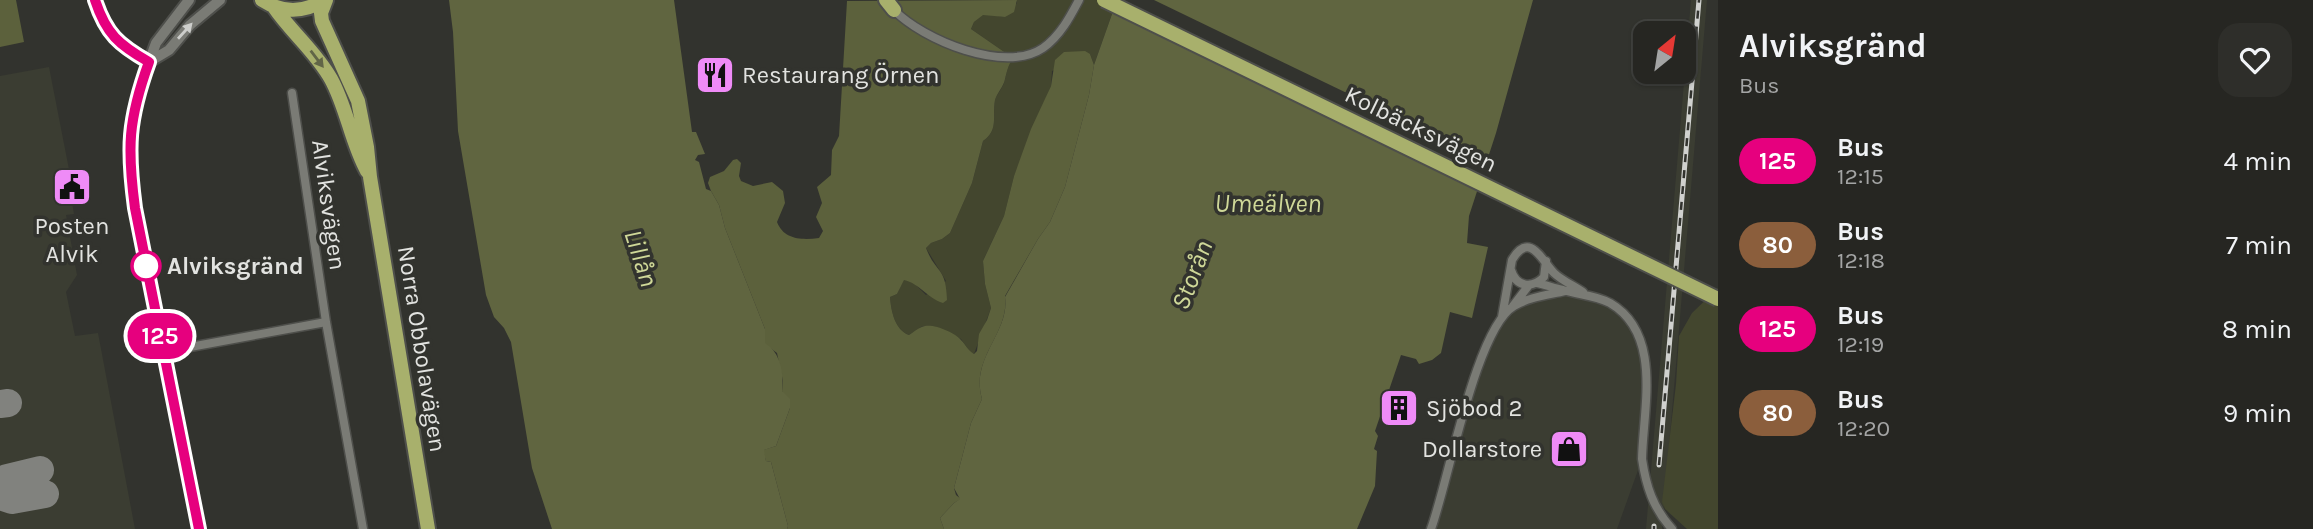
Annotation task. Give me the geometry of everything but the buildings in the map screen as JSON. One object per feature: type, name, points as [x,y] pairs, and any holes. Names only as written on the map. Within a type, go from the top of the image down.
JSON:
[{"type":"highway","points":[[268,3],[298,10],[325,0]]},
{"type":"highway","name":"Norra Obbolavägen","points":[[325,0],[321,13],[322,21],[358,101],[368,147],[370,177],[428,529]]},
{"type":"highway","name":"Kolbäcksvägen","points":[[1104,0],[1718,299]]},
{"type":"highway","name":"Kolbäcksvägen","points":[[1122,0],[1718,289]]},
{"type":"highway","name":"Norra Obbolavägen","points":[[268,3],[330,78],[358,154],[370,177]]},
{"type":"street","points":[[95,0],[109,33],[149,62]]},
{"type":"street","points":[[189,0],[156,43],[132,117],[129,162],[135,208],[199,529]]},
{"type":"street","points":[[149,62],[169,50],[190,25],[220,0]]},
{"type":"street","points":[[893,7],[948,46],[975,53],[1018,58],[1045,47],[1058,35],[1079,0]]},
{"type":"street","name":"Alviksvägen","points":[[292,93],[326,322],[363,529]]},
{"type":"street","points":[[1502,317],[1513,257],[1523,249],[1536,250],[1555,274],[1586,294],[1607,302],[1629,320],[1642,345],[1646,372],[1642,459],[1644,473],[1654,504],[1672,529]]},
{"type":"street","points":[[1431,529],[1483,352],[1502,317],[1545,274],[1546,261]]},
{"type":"street","points":[[1510,268],[1517,282],[1586,294]]},
{"type":"street","points":[[1513,306],[1536,297],[1565,291]]},
{"type":"street","points":[[163,352],[326,322]]},
{"type":"shaded area","points":[[0,0],[16,0],[24,42],[0,47]]},
{"type":"shaded area","points":[[1017,0],[1117,0],[1094,65],[1090,54],[1052,71],[1051,86],[1014,176],[1004,216],[983,261],[991,308],[974,354],[961,339],[938,328],[923,326],[909,335],[904,333],[895,319],[890,297],[897,294],[904,279],[912,281],[926,295],[946,281],[926,248],[950,233],[972,183],[983,141],[993,128],[995,100],[1013,58],[971,29],[983,14],[1005,17]]},
{"type":"shaded area","points":[[1017,0],[1014,12],[1005,17],[983,15],[974,22],[971,29],[1013,58],[995,100],[993,128],[983,141],[972,183],[950,233],[926,248],[943,275],[947,300],[943,303],[937,301],[904,280],[897,294],[890,297],[895,319],[904,333],[909,335],[923,327],[934,326],[955,335],[974,354],[977,351],[979,334],[991,308],[983,261],[1004,216],[1014,176],[1031,129],[1051,86],[1055,60],[1064,52],[1085,51],[1090,54],[1094,65],[1089,95],[1065,187],[1050,222],[1005,296],[1002,322],[981,371],[982,399],[971,423],[954,488],[961,499],[940,518],[944,529],[787,529],[771,462],[766,461],[763,450],[776,446],[790,408],[782,391],[783,381],[777,353],[765,344],[765,329],[725,228],[719,205],[708,183],[710,177],[724,171],[737,159],[741,163],[741,181],[753,186],[772,182],[783,191],[785,203],[777,222],[784,232],[800,239],[819,238],[823,231],[816,217],[822,203],[817,187],[831,175],[832,150],[839,136],[847,1]]},
{"type":"shaded area","points":[[1691,0],[1707,0],[1662,529],[1646,529],[1684,84],[1696,84],[1696,21],[1689,21]]},
{"type":"shaded area","points":[[49,67],[74,195],[71,196],[74,214],[66,215],[77,275],[66,292],[75,336],[98,333],[135,529],[0,529],[0,76]]},
{"type":"shaded area","points":[[1718,288],[1718,529],[1687,529],[1665,509],[1662,502],[1679,336],[1692,313]]},
{"type":"shaded area","points":[[1565,291],[1607,302],[1629,320],[1644,354],[1642,459],[1617,529],[1431,529],[1483,352],[1513,306]]},
{"type":"water","name":"Lillån","points":[[449,0],[674,0],[692,132],[696,132],[705,154],[698,155],[695,160],[699,162],[706,189],[711,191],[719,205],[725,228],[765,329],[765,343],[778,358],[782,391],[790,399],[790,408],[776,446],[764,450],[766,461],[771,462],[787,529],[552,529],[532,468],[511,342],[494,317],[486,295],[458,131]]},
{"type":"water","name":"Umeälven","points":[[1117,0],[1533,0],[1496,133],[1469,216],[1467,243],[1488,247],[1472,318],[1450,312],[1441,353],[1432,360],[1419,364],[1416,359],[1401,355],[1375,431],[1378,436],[1374,449],[1377,451],[1375,486],[1357,529],[944,529],[940,518],[960,499],[954,488],[971,423],[982,399],[981,370],[1002,322],[1005,297],[1050,222],[1065,187],[1094,65]]},
{"type":"pier","points":[[1113,0],[1154,0],[1490,162],[1482,187]]},
{"type":"taxiway","points":[[0,404],[8,403]]},
{"type":"taxiway","points":[[0,484],[7,478],[40,470]]},
{"type":"taxiway","points":[[0,496],[12,500],[45,494]]},
{"type":"railway","points":[[1659,465],[1699,0]]},
{"type":"bus line","name":"125","points":[[95,0],[109,33],[149,62],[132,117],[129,162],[135,208],[199,529]]},
{"type":"place","name":"Restaurang Örnen","points":[[715,75]]},
{"type":"place","name":"Posten Alvik","points":[[72,187]]},
{"type":"place","name":"Alviksgränd","points":[[146,266]]},
{"type":"place","name":"Sjöbod 2","points":[[1399,408]]},
{"type":"place","name":"Dollarstore","points":[[1569,449]]},
{"type":"water label","name":"Storån","points":[[1192,275]]}]
